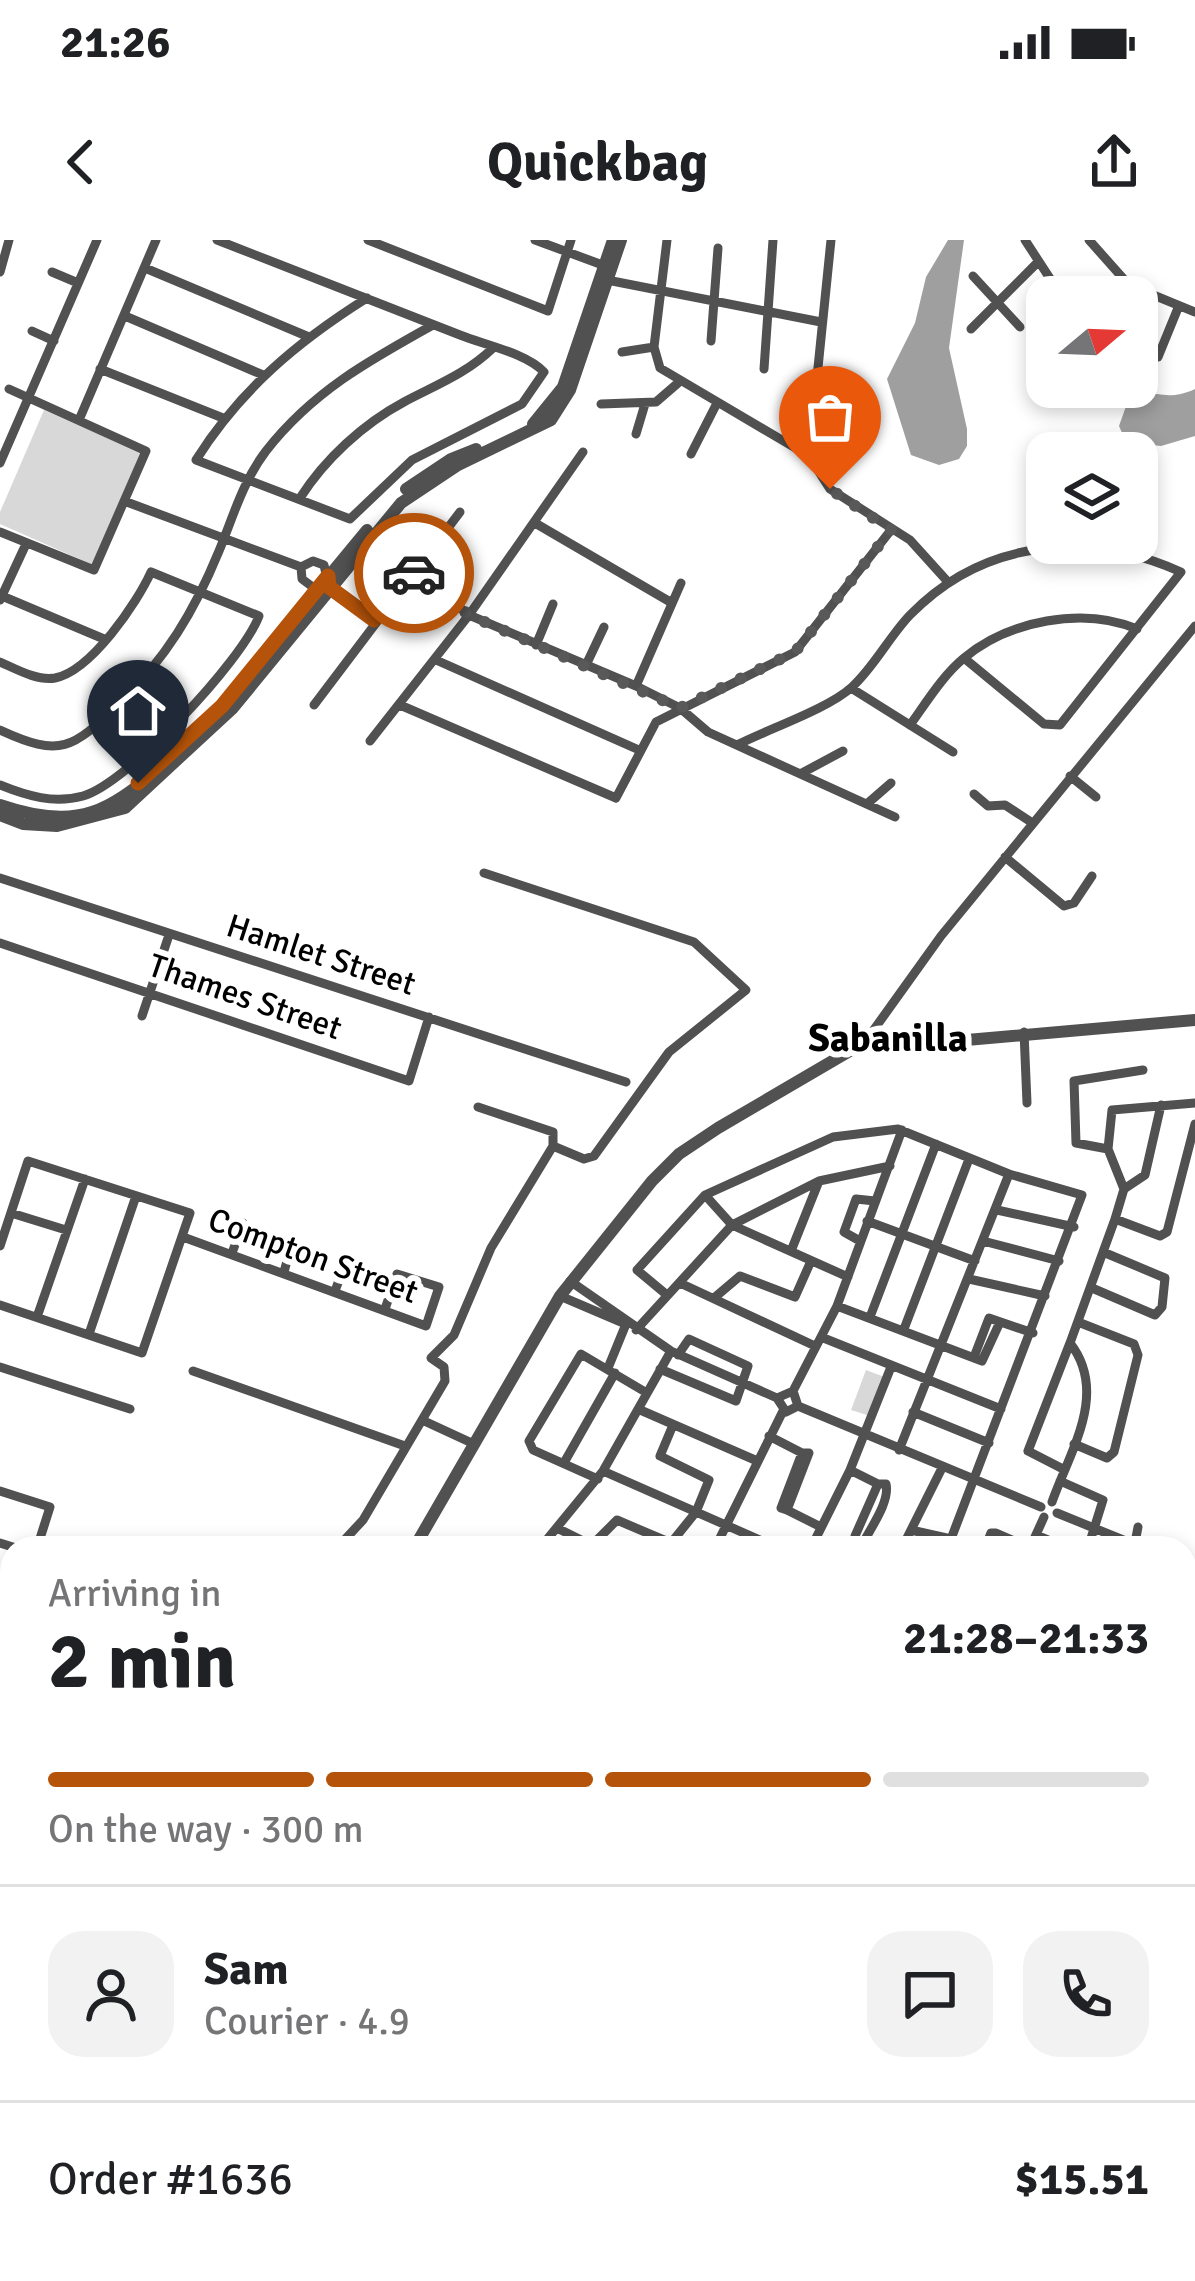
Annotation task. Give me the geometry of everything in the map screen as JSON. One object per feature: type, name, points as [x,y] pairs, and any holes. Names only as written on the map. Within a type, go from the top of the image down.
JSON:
[{"type":"street","points":[[0,272],[9,240]]},
{"type":"street","points":[[0,463],[97,240]]},
{"type":"street","points":[[79,420],[156,240]]},
{"type":"street","points":[[218,240],[367,298],[493,349],[544,372],[522,404],[412,460],[356,517],[344,518],[196,460],[224,418],[263,375],[367,298]]},
{"type":"street","points":[[368,240],[548,311],[571,240]]},
{"type":"street","points":[[535,240],[658,292],[821,322]]},
{"type":"street","points":[[0,805],[71,817],[124,795],[222,706],[396,497],[425,474],[544,415],[563,387],[617,240]]},
{"type":"street","points":[[667,240],[654,347],[660,368],[678,383],[809,456],[830,489],[929,557],[948,582]]},
{"type":"street","points":[[764,369],[773,240]]},
{"type":"street","points":[[809,456],[831,240]]},
{"type":"street","points":[[1024,240],[1047,276]]},
{"type":"street","points":[[1089,240],[1129,285],[1195,312]]},
{"type":"street","points":[[711,341],[718,248]]},
{"type":"street","points":[[971,329],[1037,263]]},
{"type":"street","points":[[145,268],[309,338]]},
{"type":"street","points":[[52,272],[78,283]]},
{"type":"street","points":[[974,276],[1020,327]]},
{"type":"street","points":[[1158,357],[1178,308]]},
{"type":"street","points":[[125,316],[263,375]]},
{"type":"street","points":[[0,730],[51,749],[83,738],[168,652],[202,591],[249,477],[317,395],[356,365],[433,325]]},
{"type":"street","points":[[32,331],[54,341]]},
{"type":"street","points":[[622,352],[654,347]]},
{"type":"street","points":[[300,498],[359,433],[400,404],[460,376],[493,349]]},
{"type":"street","points":[[100,369],[224,418]]},
{"type":"street","points":[[601,404],[665,399],[678,383]]},
{"type":"street","points":[[0,532],[94,570],[146,451],[9,389]]},
{"type":"street","points":[[637,434],[645,404]]},
{"type":"street","points":[[691,454],[716,405]]},
{"type":"street","points":[[370,741],[469,615],[583,452]]},
{"type":"street","points":[[124,501],[301,567],[319,562],[326,583],[374,620]]},
{"type":"street","points":[[314,705],[460,512]]},
{"type":"street","points":[[535,523],[672,603]]},
{"type":"street","points":[[400,705],[616,799],[656,722],[795,652],[891,530]]},
{"type":"street","points":[[26,544],[1,598],[104,639]]},
{"type":"street","points":[[737,745],[851,688],[888,638],[948,582],[1010,555],[1063,545],[1118,548],[1181,572],[1060,725],[1052,727],[964,658]]},
{"type":"street","points":[[301,567],[305,584],[326,583]]},
{"type":"street","points":[[0,662],[56,678],[128,615],[151,572],[257,613],[259,620],[220,676],[107,787],[67,800],[26,795],[0,785]]},
{"type":"street","points":[[415,572],[469,615],[636,686],[680,708],[699,727],[895,817]]},
{"type":"street","points":[[0,815],[23,824],[57,826],[87,822],[125,808],[233,708],[326,583]]},
{"type":"street","points":[[636,686],[681,583]]},
{"type":"street","points":[[536,644],[553,604]]},
{"type":"street","points":[[910,724],[964,658],[1039,623],[1092,619],[1136,629]]},
{"type":"street","points":[[421,1536],[570,1281],[679,1154],[866,1042],[913,971],[1195,626]]},
{"type":"street","points":[[586,665],[604,627]]},
{"type":"street","points":[[436,659],[639,750]]},
{"type":"street","points":[[851,688],[952,752]]},
{"type":"street","points":[[802,773],[843,751]]},
{"type":"street","points":[[1070,776],[1096,797]]},
{"type":"street","points":[[868,803],[891,782]]},
{"type":"street","points":[[974,794],[988,806],[1005,805],[1031,822]]},
{"type":"street","points":[[1005,857],[1064,906],[1074,903],[1092,876]]},
{"type":"street","points":[[484,873],[694,942],[746,990],[669,1052],[594,1156],[584,1160],[553,1146]]},
{"type":"street","name":"Hamlet Street","points":[[0,878],[626,1082]]},
{"type":"street","points":[[142,1016],[169,934]]},
{"type":"street","name":"Thames Street","points":[[0,943],[409,1081],[429,1017]]},
{"type":"street","points":[[866,1042],[898,1046],[1195,1020]]},
{"type":"street","points":[[1024,1032],[1028,1103]]},
{"type":"street","points":[[1108,1149],[1076,1143],[1074,1081],[1143,1070]]},
{"type":"street","points":[[1124,1190],[1108,1149],[1112,1110],[1195,1103]]},
{"type":"street","points":[[1092,1536],[1104,1496],[1061,1475],[1028,1451],[1092,1288],[1124,1190],[1145,1175],[1161,1106]]},
{"type":"street","points":[[348,1536],[363,1520],[448,1373],[431,1358],[454,1335],[491,1248],[553,1146],[553,1132],[478,1107]]},
{"type":"street","points":[[1115,1219],[1160,1236],[1168,1232],[1195,1124]]},
{"type":"street","points":[[560,1296],[743,1384],[778,1398],[793,1391],[837,1306],[902,1130]]},
{"type":"street","points":[[667,1295],[637,1270],[705,1195],[833,1137],[902,1130],[969,1160],[1078,1192],[1083,1199],[1074,1227],[952,1536]]},
{"type":"street","points":[[871,1317],[936,1144]]},
{"type":"street","points":[[904,1329],[969,1160]]},
{"type":"street","points":[[0,1244],[28,1161],[190,1213],[142,1353],[0,1305]]},
{"type":"street","points":[[565,1461],[629,1326],[680,1283],[732,1225],[820,1181],[890,1166]]},
{"type":"street","points":[[899,1450],[1009,1174]]},
{"type":"street","points":[[37,1317],[85,1179]]},
{"type":"street","points":[[791,1251],[820,1181]]},
{"type":"street","points":[[705,1195],[732,1225],[848,1277]]},
{"type":"street","points":[[89,1334],[136,1196]]},
{"type":"street","points":[[860,1241],[844,1232],[856,1199],[875,1201]]},
{"type":"street","points":[[997,1210],[1074,1227]]},
{"type":"street","points":[[11,1213],[66,1229]]},
{"type":"street","points":[[867,1221],[975,1261]]},
{"type":"street","points":[[232,1253],[243,1223]]},
{"type":"street","name":"Compton Street","points":[[183,1237],[425,1326],[439,1287],[397,1274],[385,1310]]},
{"type":"street","points":[[284,1272],[293,1239]]},
{"type":"street","points":[[983,1241],[1059,1261]]},
{"type":"street","points":[[1092,1288],[1156,1315],[1162,1307],[1165,1278],[1103,1252]]},
{"type":"street","points":[[335,1291],[348,1256]]},
{"type":"street","points":[[714,1298],[740,1276],[795,1298],[811,1261]]},
{"type":"street","points":[[969,1279],[1046,1297]]},
{"type":"street","points":[[570,1281],[629,1326]]},
{"type":"street","points":[[680,1283],[818,1342],[1001,1409]]},
{"type":"street","points":[[837,1306],[979,1359]]},
{"type":"street","points":[[979,1359],[989,1318],[1033,1333]]},
{"type":"street","points":[[979,1359],[1000,1322]]},
{"type":"street","points":[[1074,1444],[1107,1457],[1114,1452],[1138,1355],[1135,1344],[1078,1322]]},
{"type":"street","points":[[550,1536],[601,1475],[660,1369],[689,1339],[748,1366],[731,1401],[660,1369]]},
{"type":"street","points":[[1036,1535],[1086,1415],[1083,1360],[1070,1343]]},
{"type":"street","points":[[647,1393],[581,1354],[530,1441],[533,1450],[750,1536]]},
{"type":"street","points":[[0,1367],[130,1409]]},
{"type":"street","points":[[817,1536],[850,1470],[891,1367]]},
{"type":"street","points":[[193,1371],[405,1447]]},
{"type":"street","points":[[793,1391],[798,1406]]},
{"type":"street","points":[[778,1398],[783,1411]]},
{"type":"street","points":[[721,1536],[754,1460],[783,1411],[798,1406],[1113,1536]]},
{"type":"street","points":[[638,1409],[754,1460]]},
{"type":"street","points":[[913,1412],[989,1443]]},
{"type":"street","points":[[422,1420],[474,1444]]},
{"type":"street","points":[[673,1425],[660,1456],[709,1480],[696,1512],[677,1536]]},
{"type":"street","points":[[770,1436],[802,1453],[779,1503],[821,1528]]},
{"type":"street","points":[[908,1536],[943,1466]]},
{"type":"street","points":[[850,1470],[889,1488],[871,1536]]},
{"type":"street","points":[[0,1491],[50,1507],[41,1536]]},
{"type":"street","points":[[603,1536],[617,1520],[655,1536]]},
{"type":"street","points":[[1138,1526],[1138,1536]]},
{"type":"street","points":[[557,1528],[563,1536]]},
{"type":"street","points":[[911,1530],[938,1536]]},
{"type":"shaded area","points":[[948,240],[964,240],[949,348],[967,446],[959,459],[939,465],[911,455],[887,379],[915,323],[926,277]]},
{"type":"shaded area","points":[[1195,389],[1195,436],[1161,446],[1158,432],[1122,432],[1125,408],[1158,408],[1158,394]]},
{"type":"shaded area","points":[[44,410],[143,454],[95,566],[0,524],[0,512]]},
{"type":"shaded area","points":[[866,1370],[887,1378],[873,1417],[851,1410]]},
{"type":"way so far","points":[[414,573],[469,615],[680,708],[795,652],[891,530],[830,489]]},
{"type":"district","name":"Sabanilla","points":[[888,1038]]},
{"type":"route","points":[[138,783],[222,706],[328,576],[329,587],[374,620],[414,573]]}]
